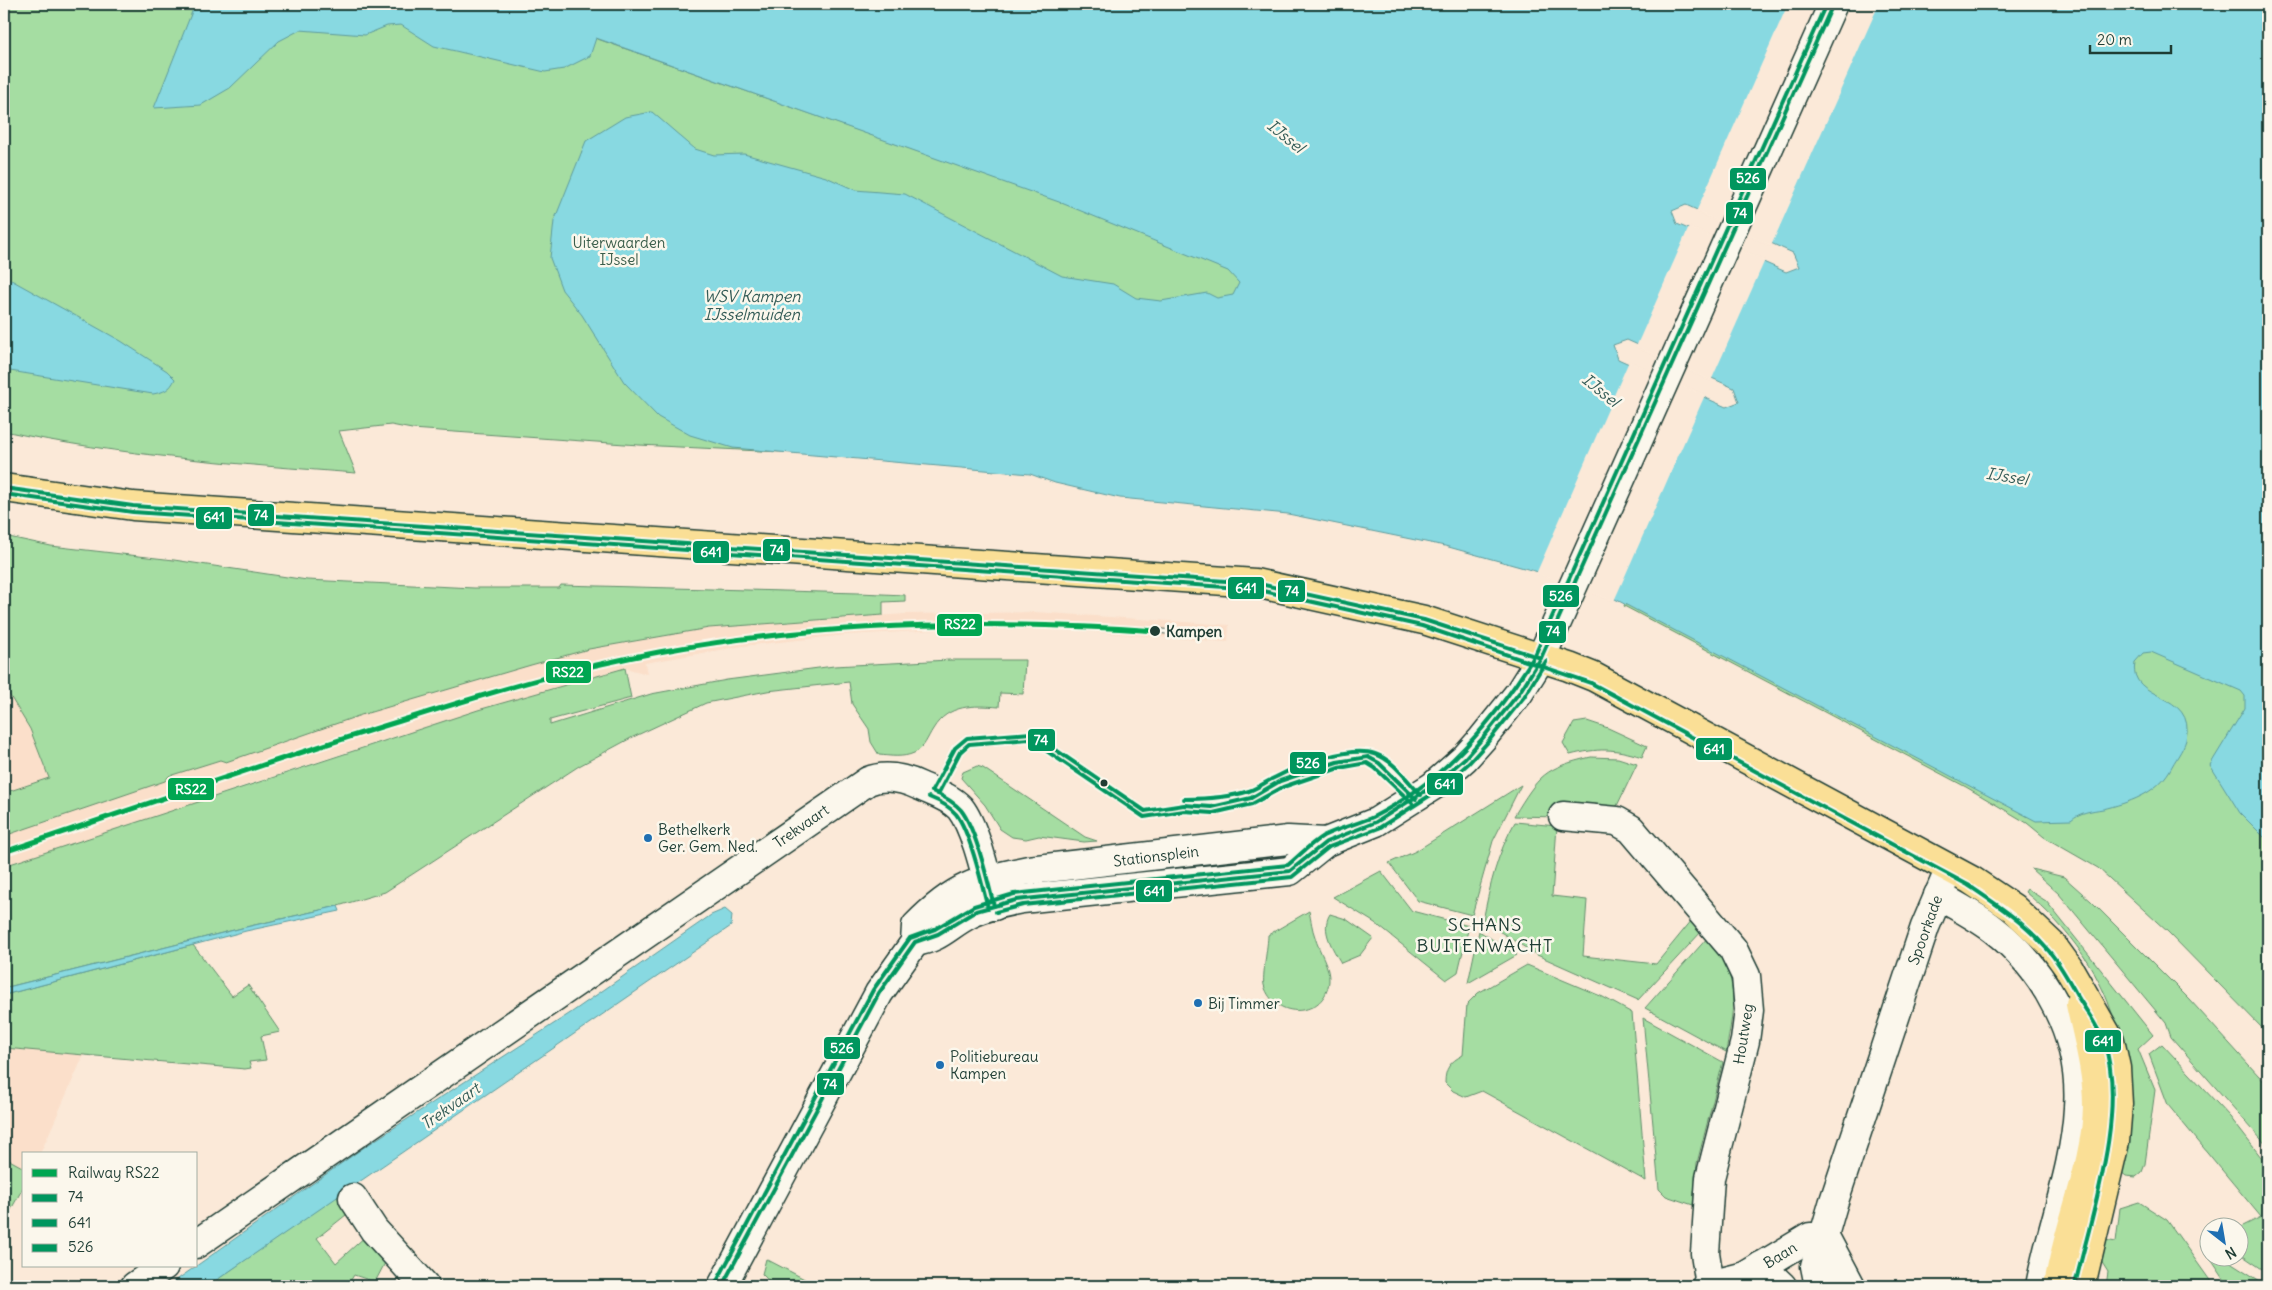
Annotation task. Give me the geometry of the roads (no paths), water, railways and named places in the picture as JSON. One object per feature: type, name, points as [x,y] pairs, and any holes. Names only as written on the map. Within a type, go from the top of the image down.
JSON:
[{"type":"main road","points":[[4,488],[133,506],[1255,583],[1424,620],[1594,677],[1951,869],[2001,899],[2030,922],[2052,945],[2074,978],[2092,1056],[2097,1106],[2089,1158],[2060,1284]]},
{"type":"street","name":"Stationsplein","points":[[915,942],[931,940],[967,916],[1022,898],[1290,871],[1326,842],[1361,829],[1392,813],[1416,799],[1450,772],[1474,747],[1519,693],[1541,658],[1833,4]]},
{"type":"street","name":"Trekvaart","points":[[198,1243],[868,780],[883,777],[908,780],[955,804],[967,820],[987,878],[994,906]]},
{"type":"street","name":"Houtweg","points":[[1564,816],[1617,821],[1631,829],[1733,949],[1745,971],[1749,993],[1746,1032],[1710,1178],[1705,1253],[1708,1286]]},
{"type":"street","name":"Stationsplein","points":[[729,1284],[879,993],[915,942],[916,926],[933,908],[959,889],[987,878],[1070,864],[1106,862],[1288,840],[1326,842]]},
{"type":"street","name":"Spoorkade","points":[[1819,1286],[1815,1266],[1909,974],[1938,895],[1951,869]]},
{"type":"street","points":[[1938,895],[1984,922],[2022,955],[2038,976],[2053,1001],[2070,1040],[2078,1087],[2077,1121],[2060,1284]]},
{"type":"street","points":[[353,1198],[374,1230],[425,1286]]},
{"type":"street","name":"Baan","points":[[1708,1286],[1745,1276],[1810,1236],[1825,1237]]},
{"type":"street","points":[[1825,1237],[1851,1286]]},
{"type":"street","points":[[1762,1266],[1782,1286]]},
{"type":"street","points":[[135,1286],[161,1268]]},
{"type":"water","points":[[195,4],[2268,4],[2268,841],[2240,813],[2210,765],[2245,708],[2245,696],[2241,691],[2151,652],[2143,653],[2135,662],[2135,675],[2141,684],[2173,704],[2182,712],[2187,724],[2185,744],[2170,770],[2157,785],[2141,796],[2131,800],[2112,807],[2090,811],[2071,820],[2036,821],[1615,599],[1598,594],[1567,580],[1445,546],[1288,514],[1120,498],[1055,483],[1030,474],[733,448],[690,435],[658,417],[624,382],[582,315],[562,290],[550,258],[554,221],[586,141],[625,117],[652,112],[695,149],[714,155],[744,154],[826,177],[855,190],[905,194],[1062,276],[1113,284],[1136,298],[1161,301],[1207,293],[1217,298],[1233,295],[1239,283],[1228,271],[1059,202],[596,38],[590,56],[564,69],[545,72],[434,46],[401,25],[387,26],[365,35],[300,30],[279,41],[230,88],[201,105],[154,108]],"holes":[[[1686,205],[1793,253],[1799,267],[1786,272],[1677,224],[1672,211]],[[1627,340],[1734,388],[1739,402],[1726,407],[1618,359],[1613,345]]]},
{"type":"water","points":[[4,276],[121,341],[167,371],[175,379],[173,383],[166,390],[153,394],[4,370]]},
{"type":"water","points":[[338,906],[340,911],[246,931],[4,995],[4,988],[246,927]]},
{"type":"water","points":[[725,909],[732,915],[731,926],[208,1286],[168,1286],[193,1268],[198,1268],[198,1265],[363,1148],[572,1012],[711,915]]},
{"type":"railway","points":[[1157,631],[1214,635]]},
{"type":"rail line","name":"RS22","points":[[4,852],[464,701],[528,682],[626,658],[721,642],[845,629],[969,624],[1094,627],[1157,631]]},
{"type":"place","name":"Kampen","points":[[1155,631]]},
{"type":"place","name":"Bethelkerk Ger. Gem. Ned.","points":[[648,838]]},
{"type":"place","name":"Bij Timmer","points":[[1198,1003]]},
{"type":"place","name":"Politiebureau Kampen","points":[[940,1065]]},
{"type":"district","name":"SCHANS BUITENWACHT","points":[[1485,934]]},
{"type":"water label","name":"IJssel","points":[[1286,136]]},
{"type":"water label","name":"WSV Kampen IJsselmuiden","points":[[752,305]]},
{"type":"water label","name":"IJssel","points":[[1601,390]]},
{"type":"water label","name":"IJssel","points":[[2007,476]]},
{"type":"park label","name":"Uiterwaarden IJssel","points":[[619,250]]}]
